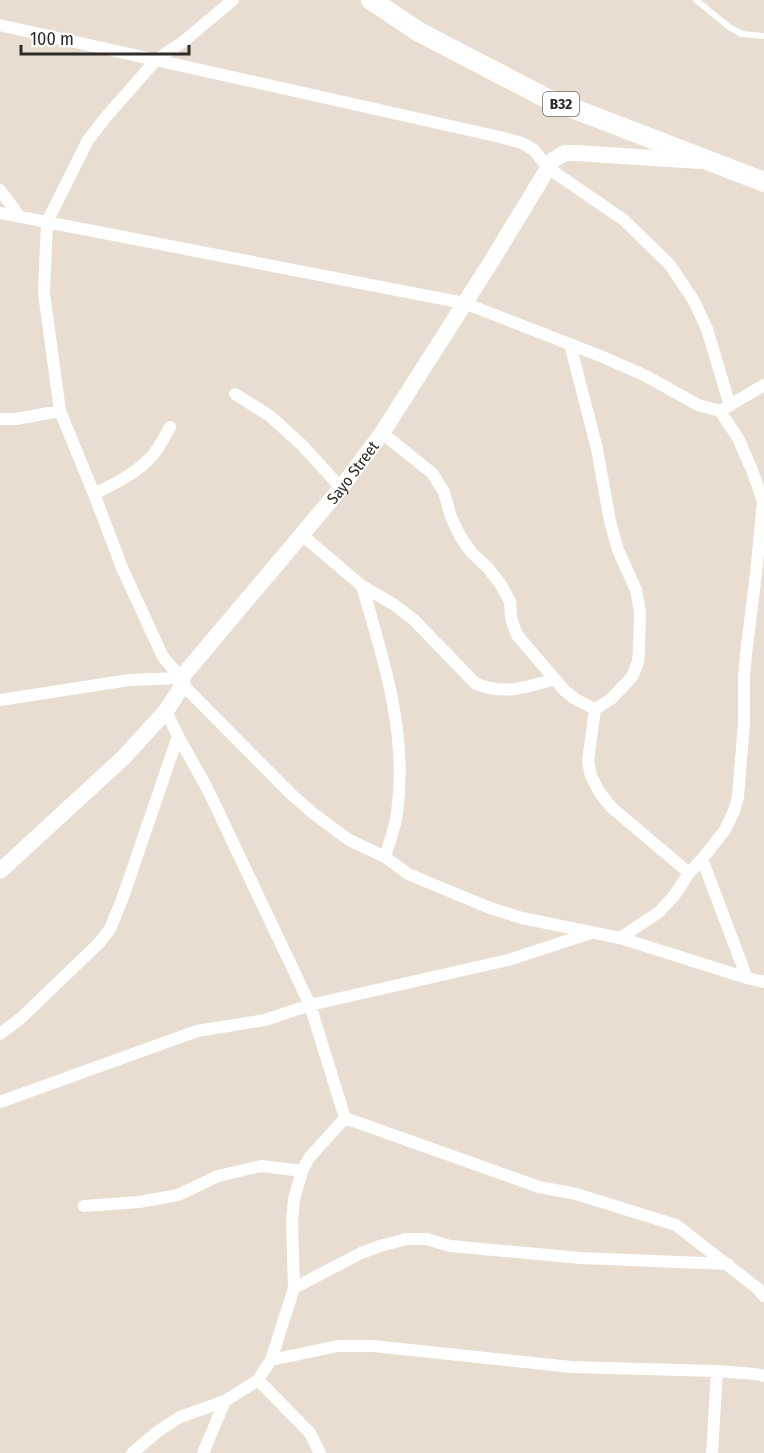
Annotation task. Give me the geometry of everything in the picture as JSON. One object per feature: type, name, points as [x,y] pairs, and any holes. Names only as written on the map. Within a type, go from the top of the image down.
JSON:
[{"type":"main road","name":"B32","points":[[371,0],[419,32],[546,98],[764,182]]},
{"type":"street","points":[[233,0],[156,60],[106,117],[88,140],[46,222],[45,293],[60,411],[123,570],[163,657],[182,681],[292,795],[349,840],[385,857],[408,874],[490,908],[522,918],[621,938],[764,982]]},
{"type":"street","points":[[0,25],[522,143],[534,150],[548,168],[624,220],[670,265],[694,301],[707,329],[725,409],[763,501],[746,652],[744,723],[738,797],[734,811],[725,830],[689,873],[674,896],[659,912],[621,938]]},
{"type":"street","name":"Sayo Street","points":[[0,871],[123,758],[166,711],[182,681],[341,488],[382,433],[554,160],[565,153],[592,153],[716,162]]},
{"type":"street","points":[[0,190],[20,217]]},
{"type":"street","points":[[0,213],[464,303],[646,376],[698,405],[725,409],[764,385]]},
{"type":"street","points":[[570,344],[597,449],[610,521],[618,550],[636,590],[640,612],[638,662],[632,677],[611,699],[595,709]]},
{"type":"street","points":[[235,394],[270,417],[303,446],[341,488]]},
{"type":"street","points":[[0,419],[60,411]]},
{"type":"street","points":[[94,494],[129,474],[150,458],[170,427]]},
{"type":"street","points":[[382,433],[432,473],[444,492],[451,517],[460,536],[471,552],[488,568],[510,601],[511,618],[517,635],[565,691],[595,709]]},
{"type":"street","points":[[302,535],[362,586],[413,619],[476,684],[490,689],[506,690],[521,689],[555,679]]},
{"type":"street","points":[[362,586],[398,726],[400,784],[397,814],[385,857]]},
{"type":"street","points":[[0,700],[129,680],[182,681]]},
{"type":"street","points":[[595,709],[588,760],[591,776],[600,793],[611,807],[689,873]]},
{"type":"street","points":[[166,711],[207,788],[310,1005],[345,1118]]},
{"type":"street","points":[[0,1034],[28,1011],[99,943],[110,929],[178,736]]},
{"type":"street","points":[[702,859],[747,978]]},
{"type":"street","points":[[0,1102],[197,1031],[265,1020],[310,1005],[508,960],[593,932]]},
{"type":"street","points":[[132,1453],[180,1417],[225,1401],[258,1380],[271,1360],[294,1288],[292,1221],[294,1199],[302,1171],[309,1158],[345,1118]]},
{"type":"street","points":[[345,1118],[539,1187],[576,1194],[676,1225],[728,1264],[764,1296]]},
{"type":"street","points":[[84,1206],[139,1202],[178,1195],[218,1176],[261,1166],[302,1171]]},
{"type":"street","points":[[294,1288],[361,1253],[406,1239],[427,1239],[450,1246],[581,1258],[728,1264]]},
{"type":"street","points":[[271,1360],[338,1346],[373,1346],[571,1367],[717,1371],[764,1376]]},
{"type":"street","points":[[712,1453],[717,1371]]},
{"type":"street","points":[[258,1380],[310,1433],[320,1453]]},
{"type":"street","points":[[203,1453],[225,1401]]},
{"type":"lane","points":[[696,0],[729,27],[742,33],[764,36]]}]
